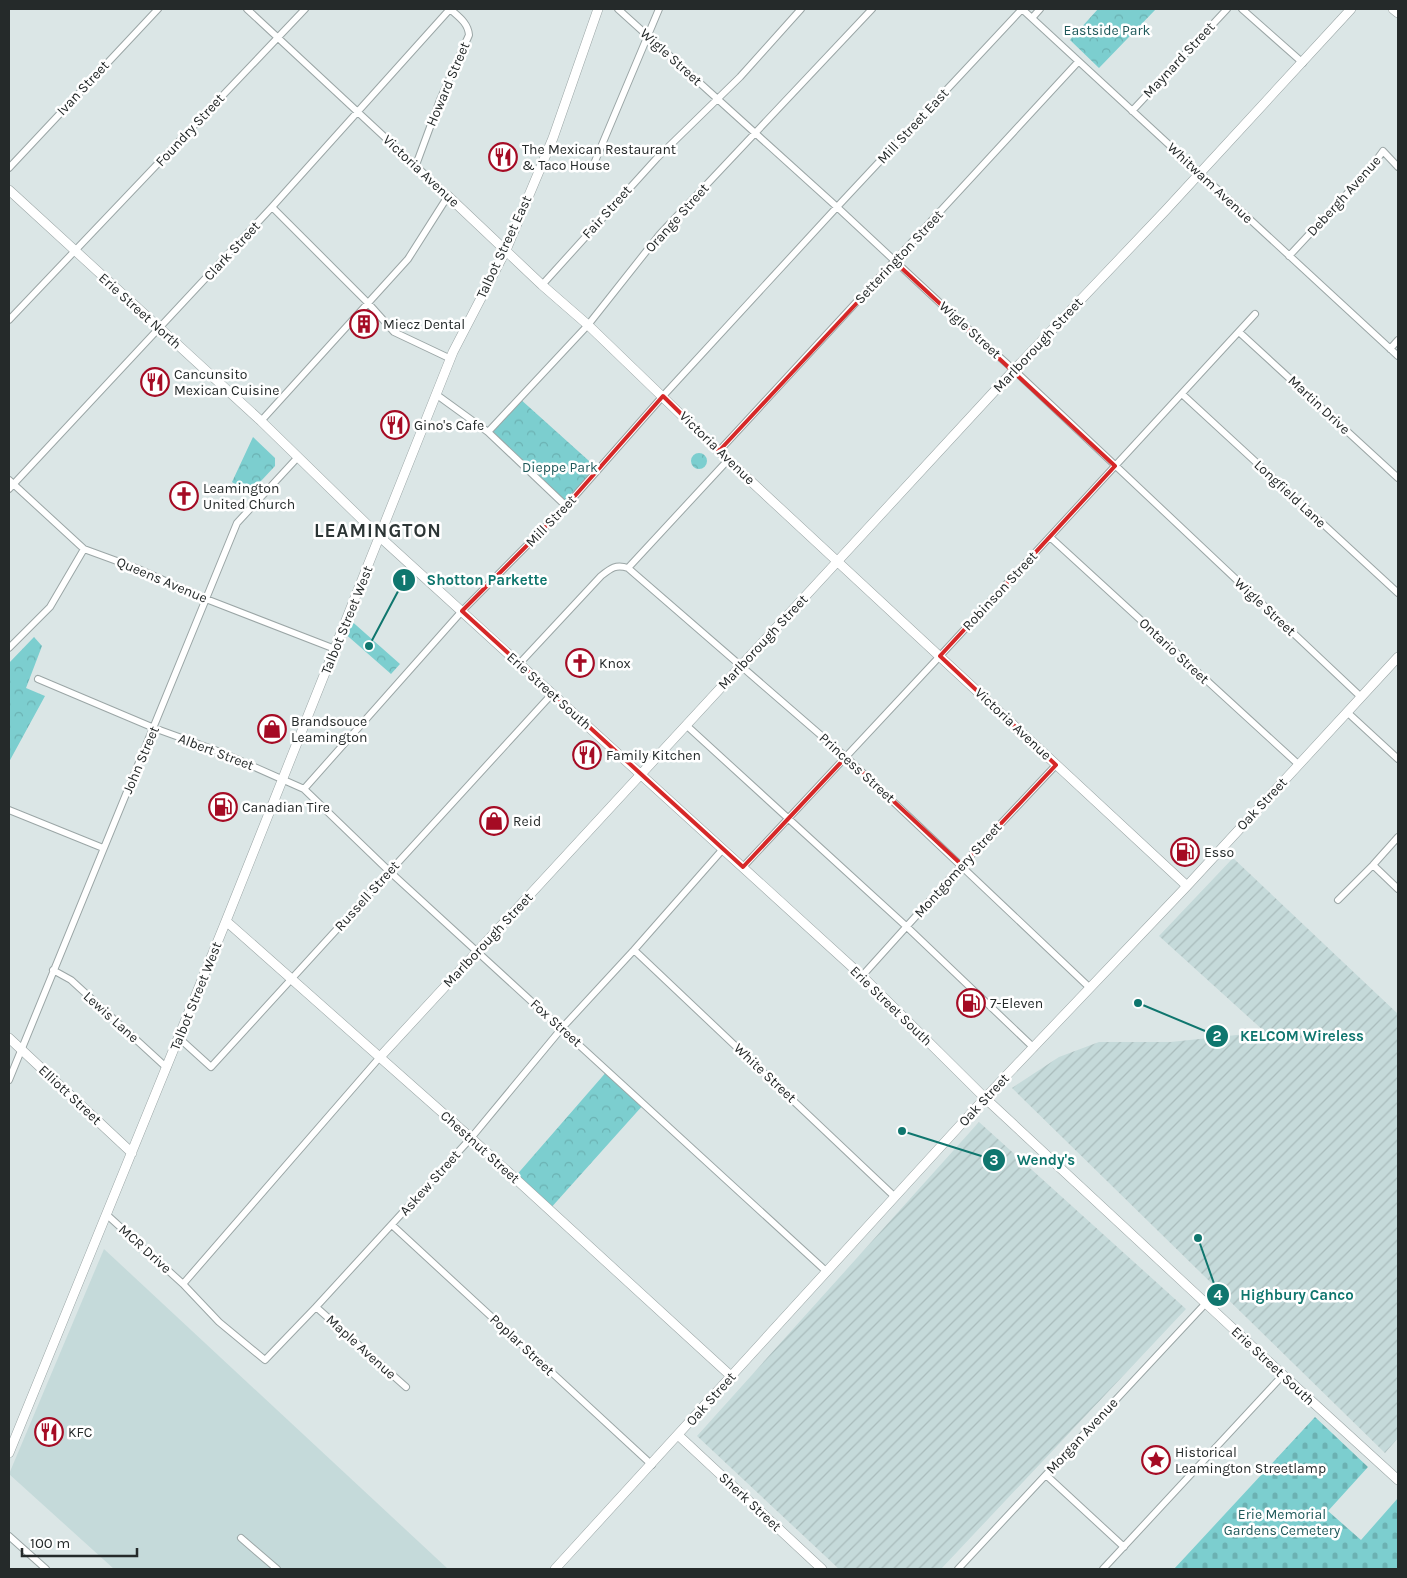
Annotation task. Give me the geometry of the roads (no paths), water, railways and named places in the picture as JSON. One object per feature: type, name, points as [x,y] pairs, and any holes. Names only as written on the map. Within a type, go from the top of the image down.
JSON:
[{"type":"street","name":"Ivan Street","points":[[9,168],[158,9]]},
{"type":"street","name":"Victoria Avenue","points":[[247,9],[416,165],[542,285],[588,325],[728,460],[1187,886]]},
{"type":"street","name":"Foundry Street","points":[[9,320],[305,9]]},
{"type":"street","name":"Clark Street","points":[[10,484],[160,328],[450,9]]},
{"type":"street","name":"Howard Street","points":[[416,165],[440,100],[469,35],[464,22],[450,9]]},
{"type":"street","name":"Talbot Street East","points":[[380,537],[451,359],[506,250],[552,138],[598,9]]},
{"type":"street","name":"Wigle Street","points":[[618,9],[1014,370],[1361,697]]},
{"type":"street","points":[[593,166],[659,9]]},
{"type":"street","name":"Fair Street","points":[[542,285],[657,158],[740,77],[800,9]]},
{"type":"street","name":"Orange Street","points":[[488,432],[588,325],[660,234],[872,9]]},
{"type":"street","name":"Whitwam Avenue","points":[[1022,9],[1398,356]]},
{"type":"street","name":"Mill Street East","points":[[837,207],[1022,9]]},
{"type":"street","points":[[1032,18],[1040,9]]},
{"type":"street","name":"Maynard Street","points":[[1132,111],[1227,9]]},
{"type":"street","points":[[1242,9],[1302,63]]},
{"type":"street","name":"Marlborough Street","points":[[183,1284],[380,1057],[1014,370],[1200,173],[1351,9]]},
{"type":"street","points":[[1393,9],[1398,13]]},
{"type":"street","name":"Setterington Street","points":[[719,451],[1078,62]]},
{"type":"street","name":"Debergh Avenue","points":[[1289,256],[1370,169],[1383,151],[1398,167]]},
{"type":"street","name":"Erie Street North","points":[[9,190],[260,421],[380,537]]},
{"type":"street","points":[[260,421],[408,259],[448,196]]},
{"type":"street","points":[[272,207],[368,303],[394,332],[451,359]]},
{"type":"street","name":"Mill Street","points":[[304,789],[462,611],[566,506],[663,396],[837,207]]},
{"type":"street","name":"Robinson Street","points":[[743,867],[1255,314]]},
{"type":"street","name":"Martin Drive","points":[[1239,332],[1398,478]]},
{"type":"street","points":[[1390,349],[1398,340]]},
{"type":"street","name":"Longfield Lane","points":[[1182,394],[1398,593]]},
{"type":"street","points":[[437,395],[488,432],[566,506]]},
{"type":"street","name":"John Street","points":[[9,1080],[237,523],[298,457]]},
{"type":"street","points":[[519,664],[578,599],[612,567],[628,568],[728,460]]},
{"type":"street","name":"Queens Avenue","points":[[10,484],[84,549],[136,568],[206,599],[335,649]]},
{"type":"street","name":"Erie Street South","points":[[380,537],[862,976],[985,1098],[1283,1376],[1398,1480]]},
{"type":"street","name":"Talbot Street West","points":[[9,1453],[167,1068],[380,537]]},
{"type":"street","name":"Ontario Street","points":[[1050,537],[1298,764]]},
{"type":"street","points":[[9,648],[50,607],[84,549]]},
{"type":"street","name":"Princess Street","points":[[628,568],[846,757],[1090,988]]},
{"type":"street","name":"Oak Street","points":[[555,1569],[985,1098],[1187,886],[1398,657]]},
{"type":"street","name":"Albert Street","points":[[38,679],[154,728],[223,753],[283,779]]},
{"type":"street","name":"Russell Street","points":[[179,1038],[211,1067],[552,694]]},
{"type":"street","points":[[1347,712],[1398,760]]},
{"type":"street","points":[[686,725],[907,927],[1034,1048]]},
{"type":"street","name":"Montgomery Street","points":[[862,976],[962,865],[1056,765]]},
{"type":"street","name":"Fox Street","points":[[283,779],[304,789],[389,871],[827,1272]]},
{"type":"street","points":[[9,810],[103,848]]},
{"type":"street","points":[[1338,900],[1373,866],[1398,837]]},
{"type":"street","name":"Askew Street","points":[[183,1284],[219,1322],[265,1360],[471,1138],[562,1028],[723,850]]},
{"type":"street","points":[[1373,866],[1398,888]]},
{"type":"street","name":"Chestnut Street","points":[[226,921],[471,1138],[732,1377]]},
{"type":"street","name":"White Street","points":[[634,950],[895,1197]]},
{"type":"street","name":"Lewis Lane","points":[[53,970],[71,980],[167,1068]]},
{"type":"street","name":"Elliott Street","points":[[9,1038],[132,1153]]},
{"type":"street","name":"MCR Drive","points":[[106,1214],[183,1284]]},
{"type":"street","name":"Poplar Street","points":[[392,1225],[652,1464]]},
{"type":"street","name":"Morgan Avenue","points":[[958,1569],[1206,1303]]},
{"type":"street","name":"Maple Avenue","points":[[316,1307],[406,1387]]},
{"type":"street","points":[[1104,1569],[1283,1376]]},
{"type":"street","name":"Sherk Street","points":[[678,1435],[822,1569]]},
{"type":"street","points":[[1046,1475],[1124,1547]]},
{"type":"street","points":[[9,1536],[46,1569]]},
{"type":"street","points":[[241,1538],[277,1569]]},
{"type":"place","name":"The Mexican Restaurant & Taco House","points":[[503,157]]},
{"type":"place","name":"Miecz Dental","points":[[364,324]]},
{"type":"place","name":"Cancunsito Mexican Cuisine","points":[[155,382]]},
{"type":"place","name":"Gino's Cafe","points":[[395,425]]},
{"type":"place","name":"Leamington United Church","points":[[184,496]]},
{"type":"place","name":"Shotton Parkette","points":[[369,646]]},
{"type":"place","name":"Knox","points":[[580,663]]},
{"type":"place","name":"Brandsouce Leamington","points":[[272,729]]},
{"type":"place","name":"Family Kitchen","points":[[587,755]]},
{"type":"place","name":"Canadian Tire","points":[[223,807]]},
{"type":"place","name":"Reid","points":[[494,821]]},
{"type":"place","name":"Esso","points":[[1185,852]]},
{"type":"place","name":"7-Eleven","points":[[971,1003]]},
{"type":"place","name":"KELCOM Wireless","points":[[1138,1003]]},
{"type":"place","name":"Wendy's","points":[[902,1131]]},
{"type":"place","name":"Highbury Canco","points":[[1198,1238]]},
{"type":"place","name":"KFC","points":[[49,1432]]},
{"type":"place","name":"Historical Leamington Streetlamp","points":[[1156,1460]]},
{"type":"district","name":"LEAMINGTON","points":[[378,531]]},
{"type":"park label","name":"Eastside Park","points":[[1107,30]]},
{"type":"park label","name":"Dieppe Park","points":[[560,467]]},
{"type":"park label","name":"Erie Memorial Gardens Cemetery","points":[[1282,1522]]}]
